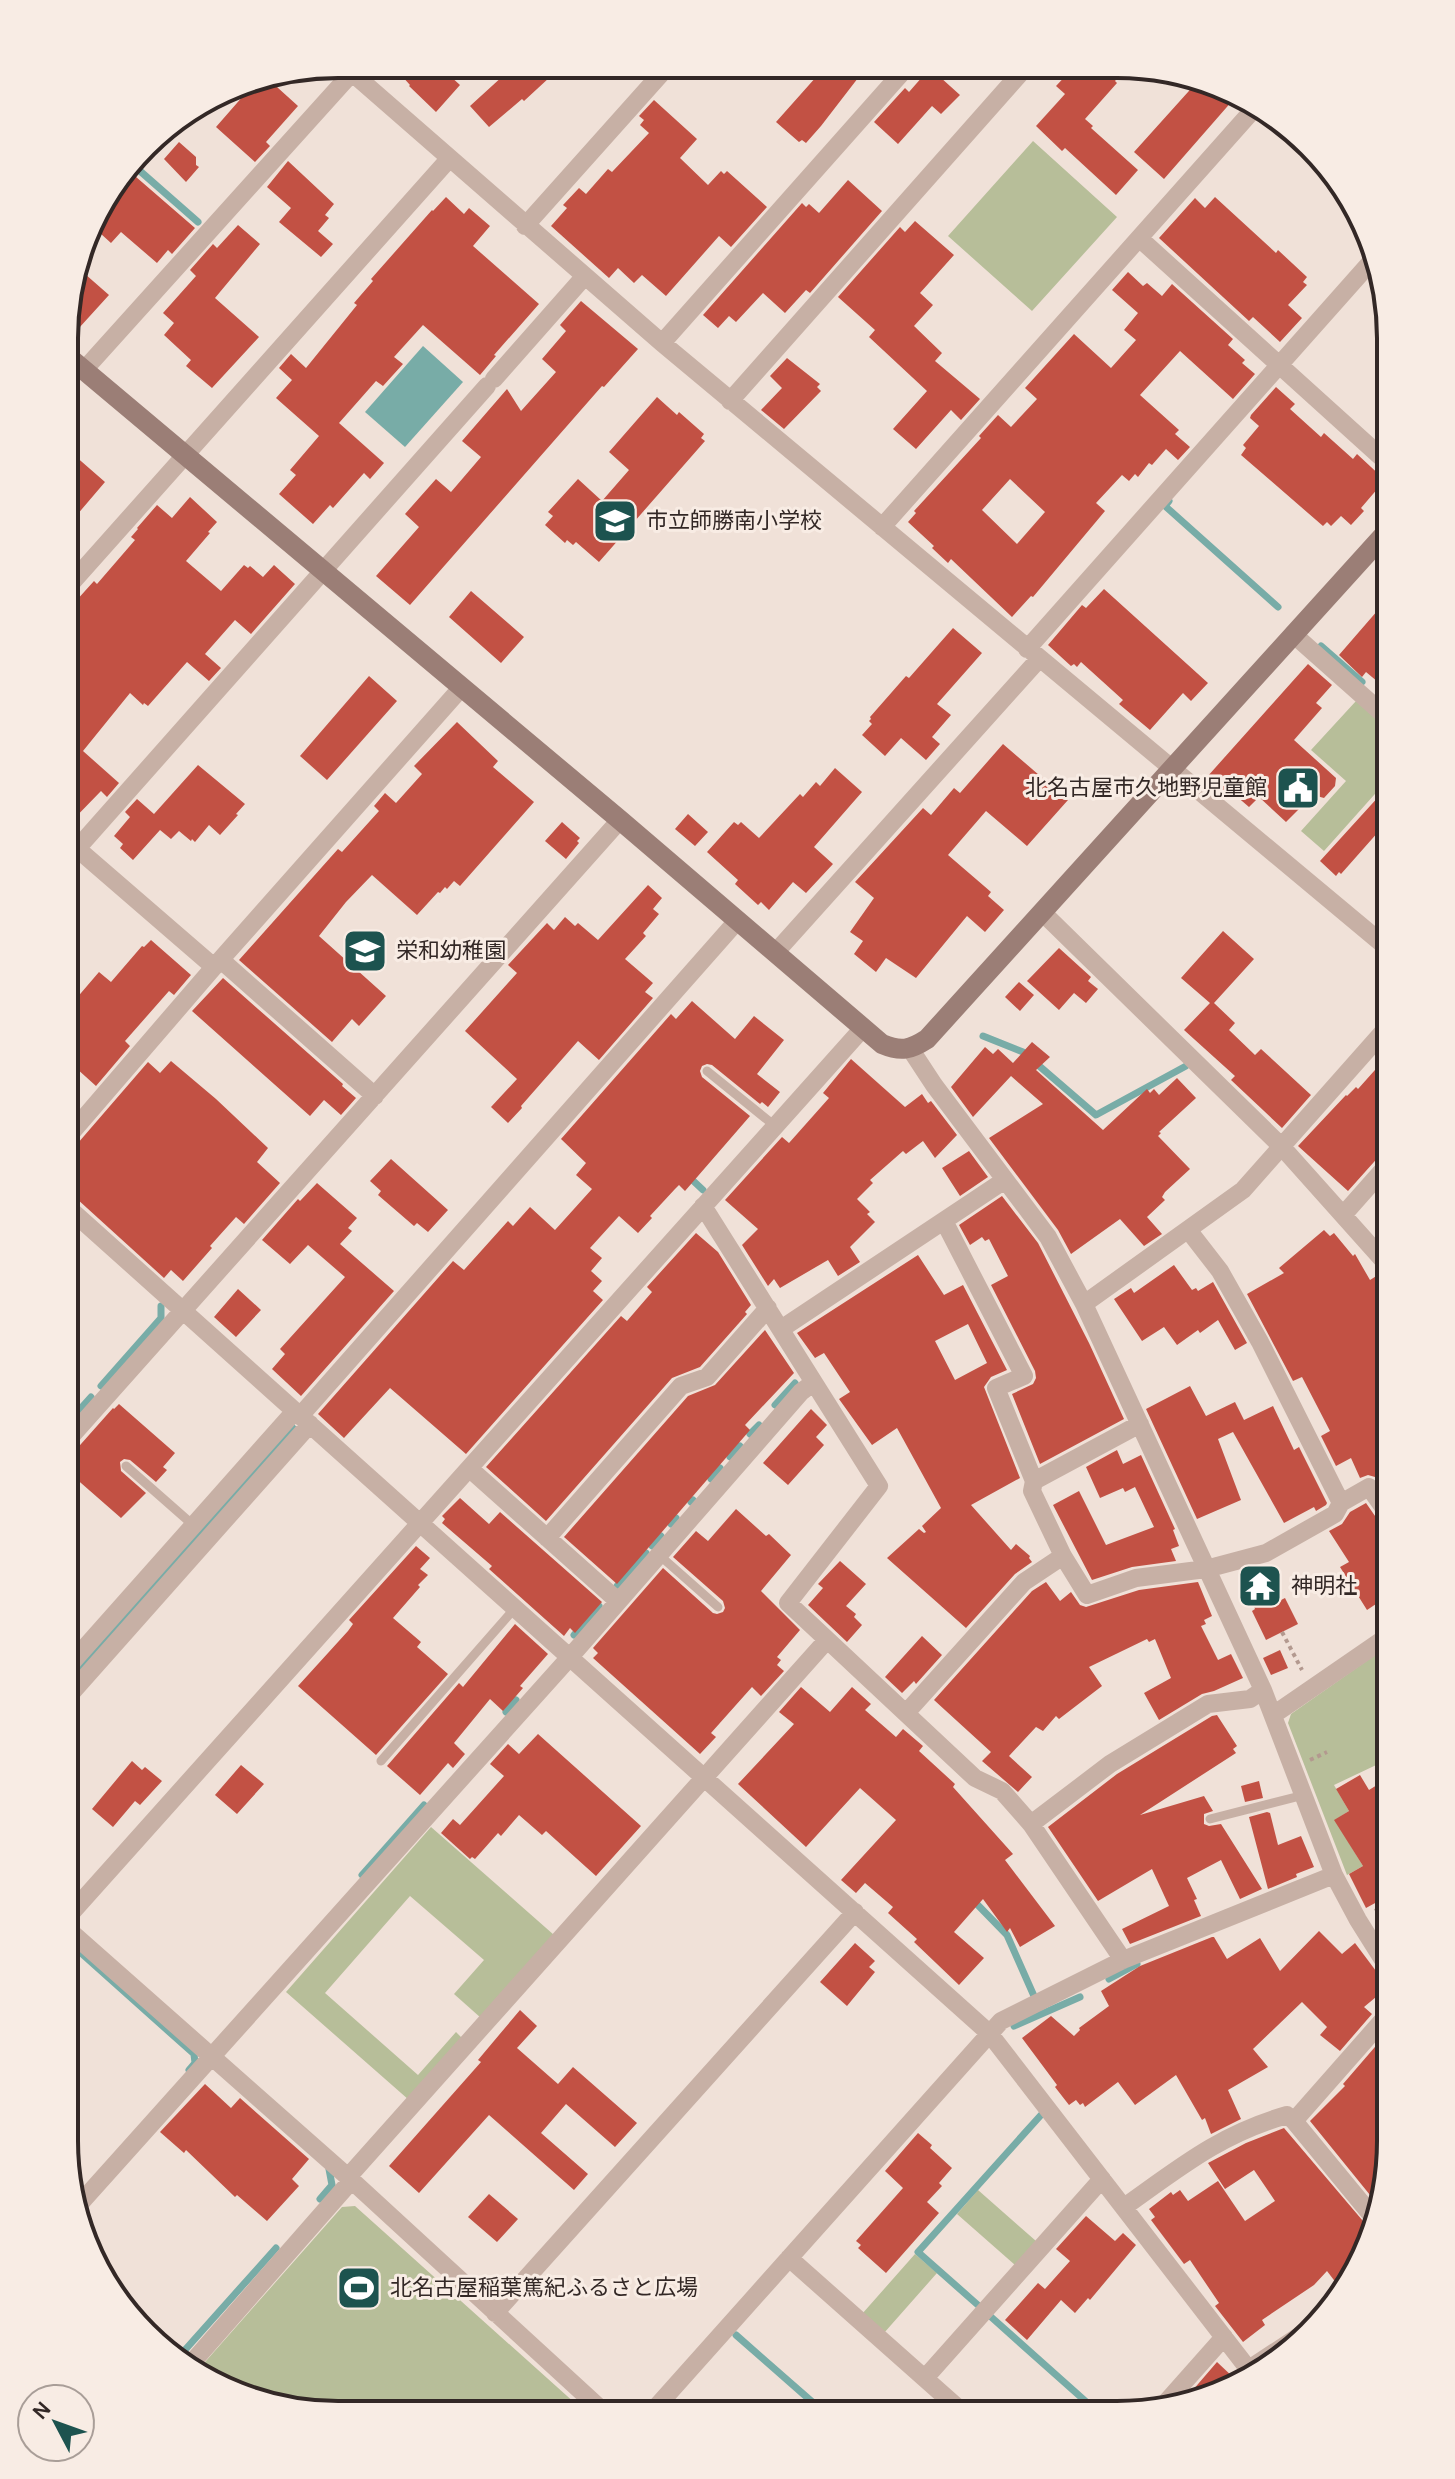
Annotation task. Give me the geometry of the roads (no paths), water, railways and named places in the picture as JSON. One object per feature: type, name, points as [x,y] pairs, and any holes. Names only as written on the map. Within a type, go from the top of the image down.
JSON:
[{"type":"street","points":[[662,343],[897,78]]},
{"type":"street","points":[[730,401],[1016,78]]},
{"type":"street","points":[[84,370],[340,79]]},
{"type":"street","points":[[364,79],[525,226],[730,401],[1377,939]]},
{"type":"street","points":[[525,226],[657,79]]},
{"type":"street","points":[[882,527],[1249,114]]},
{"type":"street","points":[[78,575],[449,159]]},
{"type":"street","points":[[1139,238],[1377,454]]},
{"type":"street","points":[[775,953],[1366,267]]},
{"type":"street","points":[[78,839],[324,571],[584,277]]},
{"type":"street","points":[[78,365],[882,1044],[896,1050],[911,1050],[927,1039],[1377,542]]},
{"type":"street","points":[[1293,634],[1377,708]]},
{"type":"street","points":[[78,1125],[462,687]]},
{"type":"street","points":[[78,1428],[620,820]]},
{"type":"street","points":[[78,856],[217,964],[375,1096]]},
{"type":"street","points":[[1043,913],[1282,1147],[1376,1252]]},
{"type":"street","points":[[78,1684],[302,1417],[737,921]]},
{"type":"street","points":[[78,1908],[863,1028]]},
{"type":"street","points":[[1084,1304],[1243,1190],[1377,1039]]},
{"type":"street","points":[[911,1050],[1048,1237],[1084,1304],[1263,1690],[1334,1875],[1376,1949]]},
{"type":"street","points":[[1344,1214],[1377,1177]]},
{"type":"street","points":[[781,1329],[1005,1180]]},
{"type":"street","points":[[703,1206],[879,1486],[788,1603],[975,1778],[1002,1791],[1031,1824],[1123,1960]]},
{"type":"street","points":[[78,1217],[989,2033],[1247,2366]]},
{"type":"street","points":[[944,1221],[1024,1376],[996,1388],[1034,1481],[1032,1491],[1063,1556],[1087,1595],[1136,1578],[1206,1569],[1266,1553],[1335,1514],[1341,1503],[1369,1487],[1376,1497]]},
{"type":"street","points":[[1189,1231],[1220,1271],[1260,1342],[1341,1503]]},
{"type":"street","points":[[547,1538],[681,1386],[707,1377],[768,1308]]},
{"type":"street","points":[[85,2198],[570,1657],[801,1392],[813,1383]]},
{"type":"street","points":[[78,1655],[193,1525],[302,1417]]},
{"type":"street","points":[[1034,1481],[1140,1424]]},
{"type":"street","points":[[470,1469],[618,1601]]},
{"type":"street","points":[[906,1713],[1024,1582],[1063,1556]]},
{"type":"street","points":[[196,2358],[350,2179],[827,1640]]},
{"type":"street","points":[[1273,1715],[1376,1644]]},
{"type":"street","points":[[1031,1824],[1110,1764],[1208,1704],[1250,1699],[1263,1690]]},
{"type":"street","points":[[662,2401],[1001,2021],[1123,1960],[1334,1875]]},
{"type":"street","points":[[495,2313],[855,1912]]},
{"type":"street","points":[[78,1937],[350,2179],[592,2401]]},
{"type":"street","points":[[1294,2121],[1376,2028]]},
{"type":"street","points":[[1124,2207],[1214,2144],[1256,2124],[1287,2115],[1367,2210]]},
{"type":"street","points":[[925,2378],[1102,2179]]},
{"type":"street","points":[[789,2258],[950,2401]]},
{"type":"street","points":[[1173,2395],[1224,2337]]},
{"type":"lane","points":[[707,1071],[775,1126]]},
{"type":"lane","points":[[126,1466],[193,1525]]},
{"type":"lane","points":[[658,1554],[718,1607]]},
{"type":"lane","points":[[381,1761],[515,1608]]},
{"type":"lane","points":[[1210,1819],[1304,1795]]},
{"type":"water","points":[[423,346],[463,382],[405,447],[365,412]]},
{"type":"waterway","points":[[140,171],[198,222]]},
{"type":"waterway","points":[[1169,501],[1165,506],[1278,607]]},
{"type":"waterway","points":[[1321,646],[1362,682]]},
{"type":"waterway","points":[[983,1036],[1023,1052],[1096,1115],[1186,1066]]},
{"type":"waterway","points":[[687,1175],[703,1190]]},
{"type":"waterway","points":[[101,1386],[161,1318],[161,1306]]},
{"type":"waterway","points":[[775,1405],[795,1383]]},
{"type":"waterway","points":[[78,1412],[91,1397]]},
{"type":"waterway","points":[[750,1434],[759,1425]]},
{"type":"waterway","points":[[78,1670],[293,1428]]},
{"type":"waterway","points":[[730,1457],[740,1446]]},
{"type":"waterway","points":[[711,1479],[720,1468]]},
{"type":"waterway","points":[[671,1524],[676,1518]]},
{"type":"waterway","points":[[652,1546],[661,1536]]},
{"type":"waterway","points":[[617,1586],[646,1553]]},
{"type":"waterway","points":[[574,1635],[599,1606]]},
{"type":"waterway","points":[[506,1712],[516,1700]]},
{"type":"waterway","points":[[362,1875],[424,1805]]},
{"type":"waterway","points":[[971,1898],[1007,1935],[1034,1996]]},
{"type":"waterway","points":[[78,1950],[194,2054],[195,2063],[189,2070]]},
{"type":"waterway","points":[[1109,1979],[1137,1964]]},
{"type":"waterway","points":[[1014,2026],[1080,1997]]},
{"type":"waterway","points":[[979,2306],[918,2252],[1041,2115]]},
{"type":"waterway","points":[[320,2199],[332,2185],[329,2169]]},
{"type":"waterway","points":[[185,2350],[276,2248]]},
{"type":"waterway","points":[[990,2316],[1085,2401]]},
{"type":"waterway","points":[[736,2335],[811,2401]]},
{"type":"place","name":"市立師勝南小学校","points":[[615,521]]},
{"type":"place","name":"北名古屋市久地野児童館","points":[[1298,788]]},
{"type":"place","name":"栄和幼稚園","points":[[365,951]]},
{"type":"place","name":"神明社","points":[[1260,1586]]},
{"type":"place","name":"北名古屋稲葉篤紀ふるさと広場","points":[[359,2288]]}]
